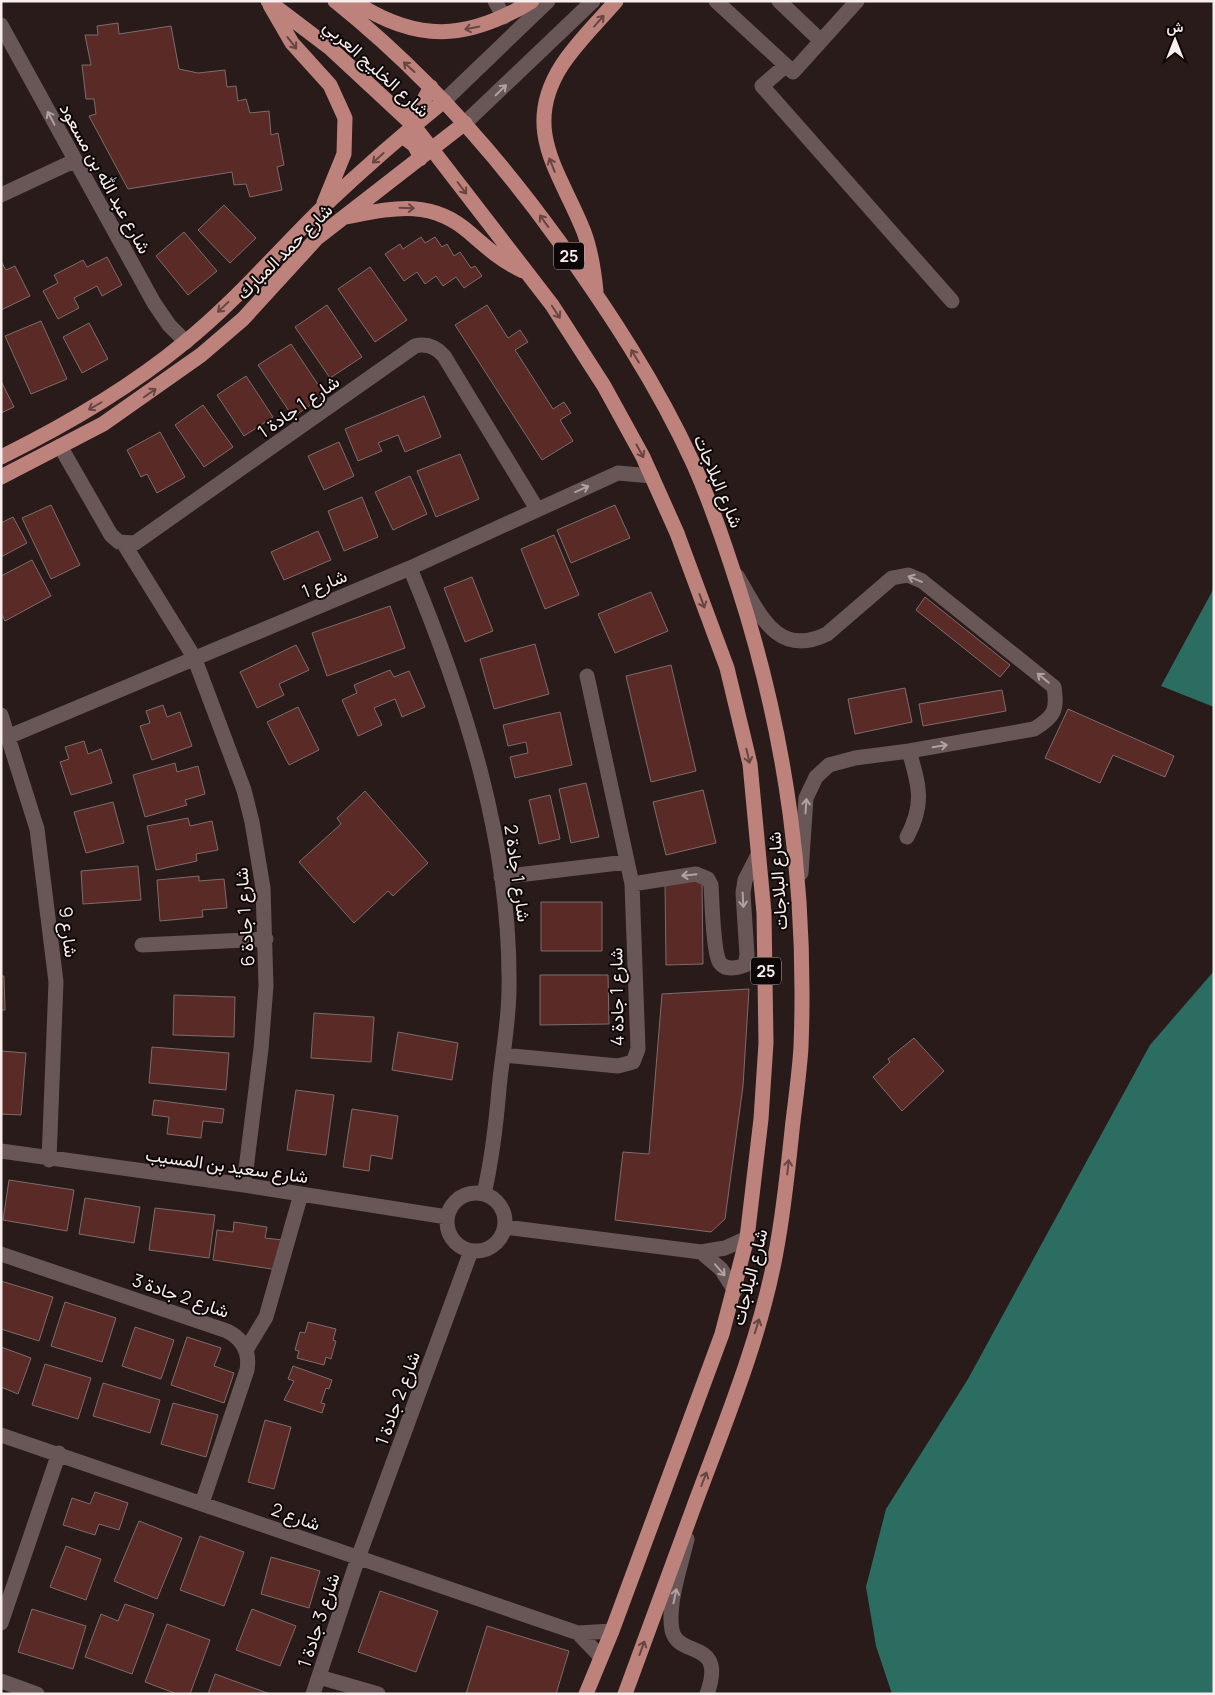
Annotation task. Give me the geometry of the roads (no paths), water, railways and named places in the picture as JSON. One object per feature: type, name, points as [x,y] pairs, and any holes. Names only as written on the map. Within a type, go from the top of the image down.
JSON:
[{"type":"main road","name":"شارع الخليج العربي","points":[[268,1],[330,48],[401,113],[433,149]]},
{"type":"main road","points":[[268,1],[292,43],[330,85],[345,118],[344,154],[322,208]]},
{"type":"main road","name":"شارع الخليج العربي","points":[[335,1],[431,86],[465,123]]},
{"type":"main road","points":[[353,1],[377,17],[393,24],[426,31],[442,32],[474,28],[504,18],[532,1]]},
{"type":"main road","points":[[596,293],[594,273],[584,234],[548,154],[545,115],[550,89],[561,66],[616,1]]},
{"type":"main road","points":[[401,113],[421,105],[431,86]]},
{"type":"main road","name":"شارع حمد المبارك","points":[[1,457],[96,406],[141,377],[186,342],[254,278],[322,208],[400,137],[444,101]]},
{"type":"main road","name":"شارع حمد المبارك","points":[[1,477],[131,406],[201,356],[243,319],[296,260],[342,218],[465,123]]},
{"type":"main road","name":"شارع البلاجات","points":[[465,123],[530,201],[596,293],[677,430],[708,497],[732,566],[759,656],[776,726],[786,780],[800,890],[800,1051],[782,1217],[766,1297],[750,1350],[625,1694]]},
{"type":"main road","points":[[400,137],[412,142],[419,153],[420,159]]},
{"type":"main road","name":"شارع البلاجات","points":[[433,149],[552,305],[604,386],[652,476],[677,533],[727,668],[750,764],[764,913],[766,1043],[761,1119],[747,1238],[735,1291],[722,1334],[612,1631],[586,1694]]},
{"type":"main road","points":[[342,218],[391,208],[418,208],[432,212],[458,224],[498,258],[526,273]]},
{"type":"street","points":[[495,1],[504,18]]},
{"type":"street","name":"شارع حمد المبارك","points":[[444,101],[548,1]]},
{"type":"street","points":[[716,1],[793,72],[821,41],[850,4]]},
{"type":"street","points":[[779,1],[821,41]]},
{"type":"street","name":"شارع حمد المبارك","points":[[465,123],[590,2]]},
{"type":"street","name":"شارع عبد الله بن مسعود","points":[[1,26],[154,303],[169,325],[186,342]]},
{"type":"street","points":[[786,66],[762,86],[952,301]]},
{"type":"street","points":[[1,195],[74,161]]},
{"type":"street","name":"شارع 1 جادة 1","points":[[124,544],[140,541],[415,346],[421,344],[434,347],[444,356],[537,509]]},
{"type":"street","points":[[60,446],[111,535],[124,544]]},
{"type":"street","name":"شارع 1","points":[[10,736],[194,657],[410,568],[618,472],[652,476]]},
{"type":"street","name":"شارع 1 جادة 6","points":[[124,544],[194,657],[244,790],[258,855],[266,939],[264,1018],[244,1185]]},
{"type":"street","points":[[732,566],[770,629],[786,639],[800,642],[814,641],[827,634],[892,578],[908,575],[922,581],[1054,687],[1057,704],[1049,720],[1034,729],[909,751],[855,758],[829,765],[816,777],[806,798],[800,890]]},
{"type":"street","name":"شارع 1 جادة 2","points":[[410,568],[435,628],[470,732],[491,813],[501,876],[507,933],[509,989],[496,1129],[484,1194]]},
{"type":"street","name":"شارع 1 جادة 4","points":[[504,1055],[618,1066],[633,1062],[638,1049],[632,884],[587,676]]},
{"type":"street","name":"شارع 9","points":[[1,714],[10,736],[37,829],[56,982],[49,1160]]},
{"type":"street","points":[[907,837],[916,818],[920,797],[920,786],[909,751]]},
{"type":"street","points":[[632,884],[696,874],[708,878],[711,885],[716,950],[719,962],[725,967],[736,968],[744,964],[748,955],[742,893],[744,880],[758,855]]},
{"type":"street","points":[[501,876],[627,862]]},
{"type":"street","points":[[142,945],[266,939]]},
{"type":"street","name":"شارع سعيد بن المسيب","points":[[1,1151],[49,1160],[244,1185],[447,1217]]},
{"type":"street","points":[[202,1503],[247,1370],[246,1350],[266,1317],[301,1194]]},
{"type":"street","points":[[468,1194],[484,1194],[498,1203],[503,1210],[505,1227],[503,1234],[493,1246],[478,1251],[471,1251],[457,1244],[452,1239],[448,1232],[447,1217],[454,1202],[460,1197],[468,1194]]},
{"type":"street","points":[[505,1227],[701,1252],[725,1248],[747,1238]]},
{"type":"street","name":"شارع 2 جادة 1","points":[[358,1558],[471,1251]]},
{"type":"street","points":[[701,1252],[721,1269],[735,1291]]},
{"type":"street","name":"شارع 2 جادة 3","points":[[1,1254],[227,1331],[238,1338],[246,1350]]},
{"type":"street","name":"شارع 2","points":[[1,1435],[59,1453],[578,1633],[612,1631]]},
{"type":"street","points":[[1,1622],[59,1453]]},
{"type":"street","points":[[693,1508],[671,1615],[673,1633],[683,1644],[702,1651],[711,1663],[713,1676],[706,1694]]},
{"type":"street","name":"شارع 3 جادة 1","points":[[313,1694],[358,1558]]},
{"type":"street","name":"شارع 2","points":[[578,1633],[601,1657]]},
{"type":"street","points":[[319,1677],[378,1694]]},
{"type":"street","points":[[1,1681],[36,1694]]},
{"type":"water","points":[[1214,588],[1214,707],[1161,686]]},
{"type":"water","points":[[1214,971],[1214,1694],[892,1694],[876,1646],[866,1587],[886,1509],[968,1379],[1150,1045]]}]
